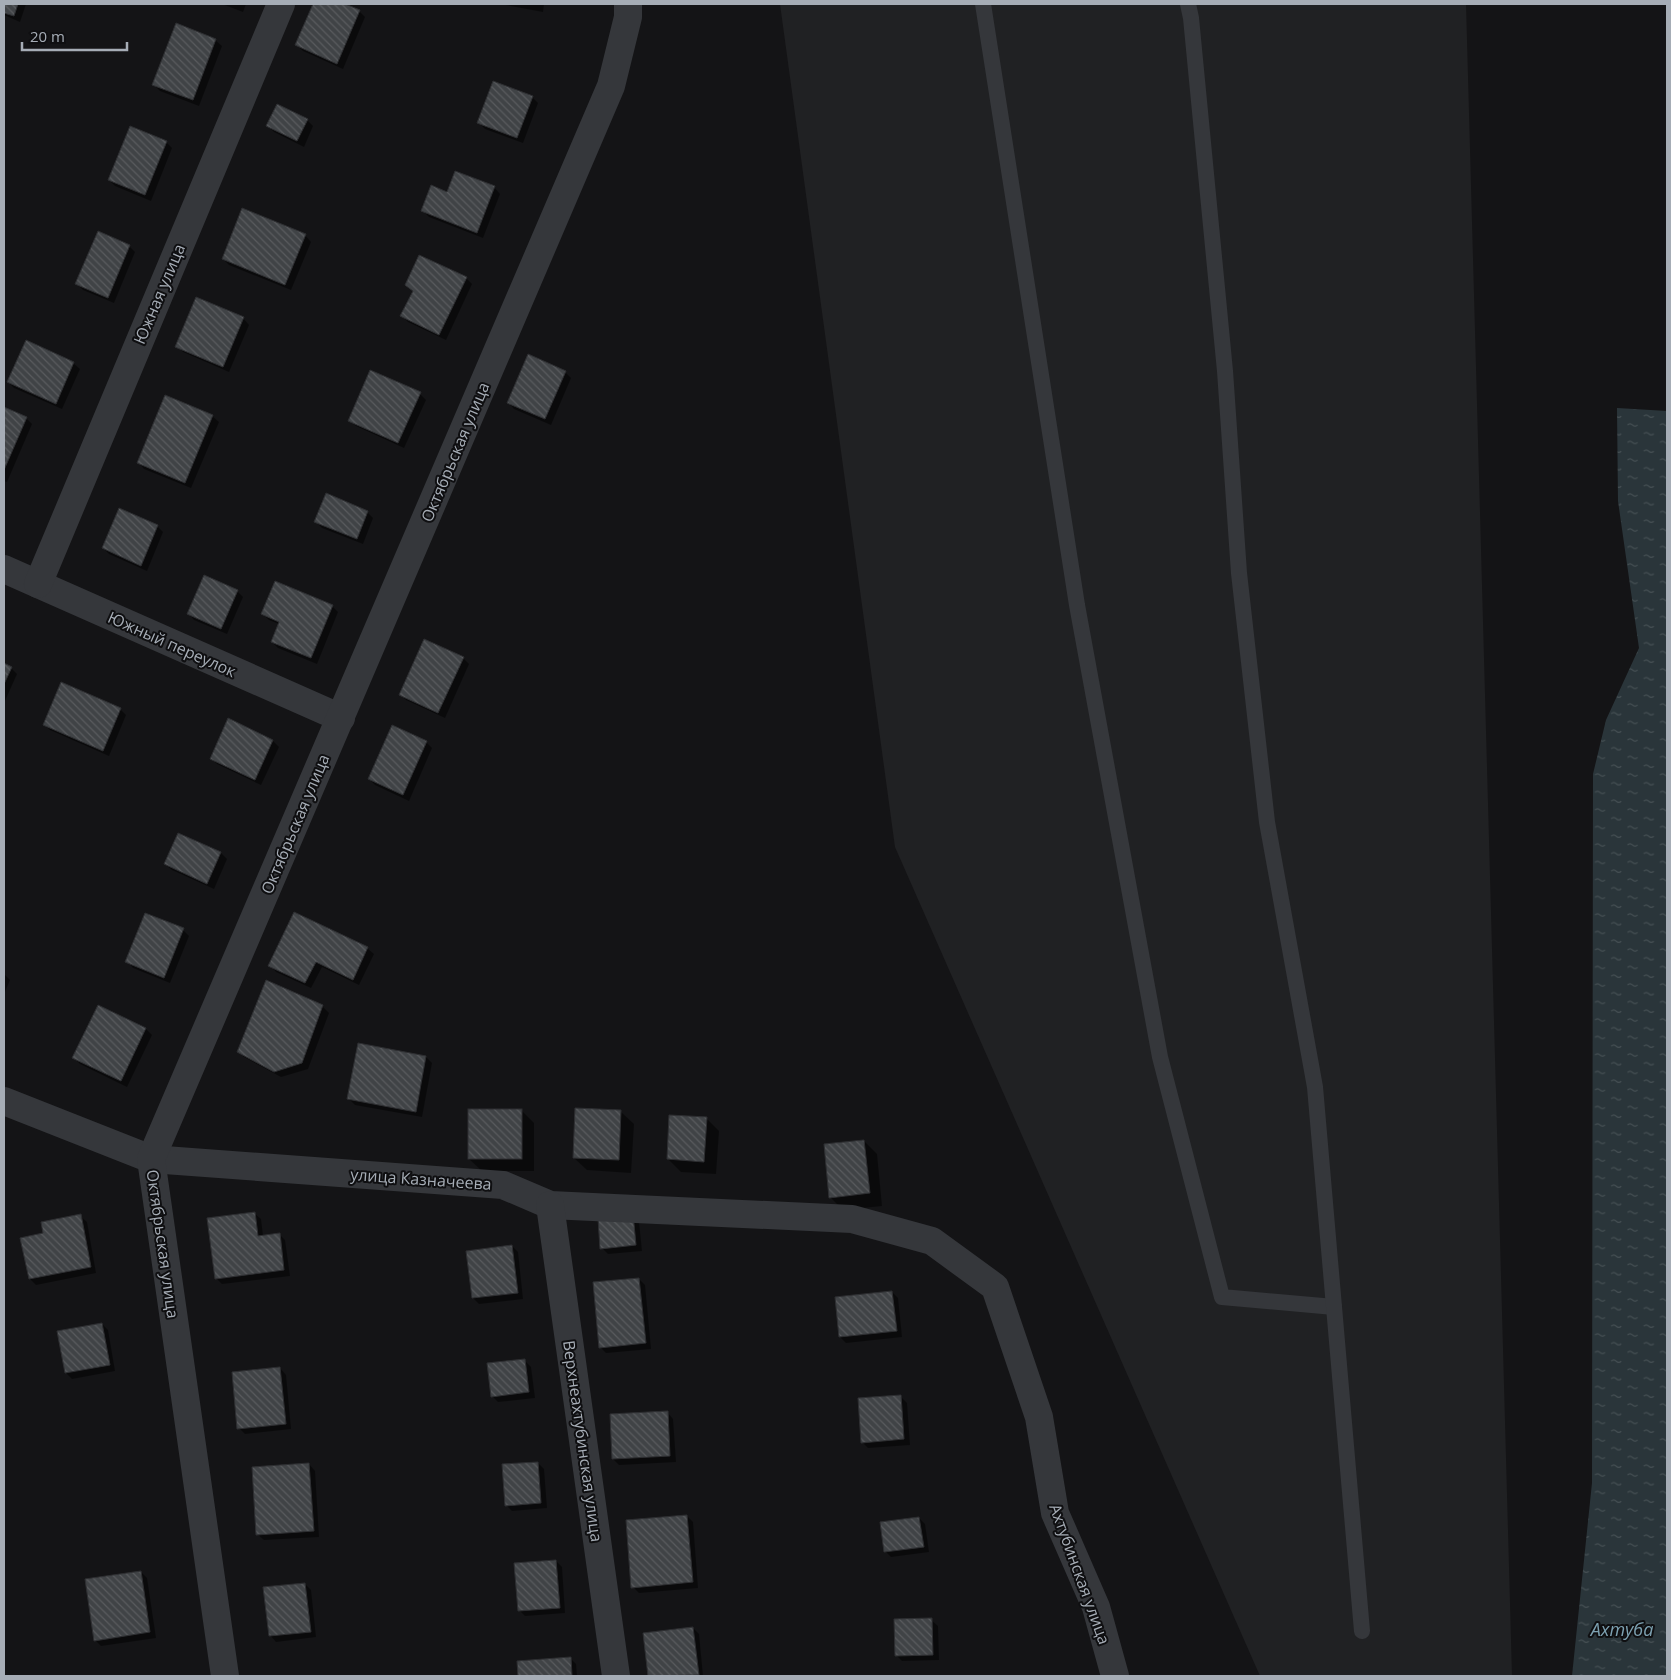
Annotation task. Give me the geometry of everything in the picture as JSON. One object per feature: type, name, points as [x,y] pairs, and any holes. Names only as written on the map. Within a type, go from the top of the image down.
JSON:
[{"type":"street","name":"Южная улица","points":[[38,584],[281,4]]},
{"type":"street","name":"Октябрьская улица","points":[[225,1676],[151,1159],[611,86],[628,17],[628,4]]},
{"type":"street","name":"Южный переулок","points":[[4,569],[341,718]]},
{"type":"street","name":"улица Казначеева","points":[[4,1101],[151,1159],[503,1185],[550,1205],[852,1219],[932,1241]]},
{"type":"street","name":"Верхнеахтубинская улица","points":[[550,1205],[616,1676]]},
{"type":"street","name":"Ахтубинская улица","points":[[932,1241],[995,1287],[1039,1417],[1055,1513],[1096,1607],[1115,1676]]},
{"type":"lane","points":[[983,4],[1077,605],[1160,1057],[1222,1297],[1334,1307]]},
{"type":"lane","points":[[1188,4],[1192,28],[1225,371],[1238,573],[1268,822],[1315,1087],[1362,1631]]},
{"type":"shaded area","points":[[780,4],[1466,4],[1512,1676],[1260,1676],[895,847]]},
{"type":"water","name":"Ахтуба","points":[[1617,408],[1667,411],[1667,1676],[1572,1676],[1592,1483],[1593,774],[1606,720],[1639,648],[1618,501]]},
{"type":"building","points":[[4,4],[18,4],[14,16],[4,13]]},
{"type":"building","points":[[313,4],[345,4],[360,10],[337,64],[295,45]]},
{"type":"building","points":[[176,23],[216,39],[193,100],[152,85]]},
{"type":"building","points":[[493,81],[533,96],[517,138],[477,123]]},
{"type":"building","points":[[277,104],[308,119],[297,141],[266,126]]},
{"type":"building","points":[[130,126],[167,141],[145,195],[108,180]]},
{"type":"building","points":[[455,171],[495,186],[477,233],[421,211],[431,185],[447,192]]},
{"type":"building","points":[[242,208],[306,234],[285,285],[222,259]]},
{"type":"building","points":[[98,231],[130,245],[108,298],[75,284]]},
{"type":"building","points":[[419,255],[467,277],[439,335],[400,316],[413,291],[405,285]]},
{"type":"building","points":[[196,297],[244,317],[223,367],[175,347]]},
{"type":"building","points":[[26,340],[74,362],[56,404],[7,382]]},
{"type":"building","points":[[528,354],[566,371],[545,419],[507,403]]},
{"type":"building","points":[[370,370],[421,392],[398,443],[348,421]]},
{"type":"building","points":[[165,395],[213,415],[185,483],[137,463]]},
{"type":"building","points":[[4,407],[27,417],[4,470]]},
{"type":"building","points":[[326,493],[368,511],[357,539],[314,522]]},
{"type":"building","points":[[119,508],[158,525],[141,566],[102,548]]},
{"type":"building","points":[[204,575],[238,590],[221,629],[187,614]]},
{"type":"building","points":[[275,581],[333,605],[311,658],[271,642],[279,622],[261,614]]},
{"type":"building","points":[[424,639],[464,657],[438,713],[399,695]]},
{"type":"building","points":[[4,663],[12,667],[4,684]]},
{"type":"building","points":[[61,682],[121,708],[103,751],[43,725]]},
{"type":"building","points":[[228,718],[273,740],[255,780],[210,759]]},
{"type":"building","points":[[392,725],[427,741],[403,795],[368,779]]},
{"type":"building","points":[[178,833],[221,852],[207,884],[164,864]]},
{"type":"building","points":[[294,912],[368,947],[353,980],[316,962],[305,983],[268,966]]},
{"type":"building","points":[[145,913],[184,928],[164,978],[125,962]]},
{"type":"building","points":[[266,980],[323,1005],[302,1063],[274,1072],[237,1052]]},
{"type":"building","points":[[98,1005],[146,1028],[121,1081],[72,1058]]},
{"type":"building","points":[[358,1043],[426,1056],[416,1112],[347,1099]]},
{"type":"building","points":[[575,1108],[621,1110],[619,1160],[573,1158]]},
{"type":"building","points":[[468,1109],[522,1109],[522,1159],[468,1159]]},
{"type":"building","points":[[669,1115],[707,1117],[704,1162],[667,1159]]},
{"type":"building","points":[[864,1140],[870,1193],[829,1198],[824,1144]]},
{"type":"building","points":[[255,1212],[258,1236],[280,1233],[284,1270],[215,1279],[207,1218]]},
{"type":"building","points":[[81,1214],[91,1267],[29,1279],[20,1238],[43,1233],[41,1222]]},
{"type":"building","points":[[633,1214],[636,1245],[600,1249],[598,1218]]},
{"type":"building","points":[[512,1245],[518,1293],[472,1298],[466,1251]]},
{"type":"building","points":[[639,1278],[646,1343],[599,1348],[593,1282]]},
{"type":"building","points":[[892,1291],[897,1331],[839,1337],[835,1297]]},
{"type":"building","points":[[102,1323],[110,1365],[65,1373],[57,1331]]},
{"type":"building","points":[[525,1359],[529,1392],[491,1397],[487,1363]]},
{"type":"building","points":[[280,1367],[286,1424],[237,1429],[232,1372]]},
{"type":"building","points":[[901,1395],[904,1439],[861,1443],[858,1398]]},
{"type":"building","points":[[668,1411],[670,1456],[612,1459],[610,1414]]},
{"type":"building","points":[[538,1462],[541,1503],[505,1506],[502,1464]]},
{"type":"building","points":[[309,1463],[314,1531],[256,1535],[252,1467]]},
{"type":"building","points":[[687,1515],[693,1582],[631,1588],[626,1520]]},
{"type":"building","points":[[919,1517],[924,1547],[884,1552],[880,1522]]},
{"type":"building","points":[[556,1560],[560,1608],[518,1611],[514,1563]]},
{"type":"building","points":[[141,1571],[150,1632],[94,1641],[85,1579]]},
{"type":"building","points":[[305,1583],[311,1632],[269,1636],[263,1587]]},
{"type":"building","points":[[932,1618],[933,1655],[895,1656],[894,1619]]},
{"type":"building","points":[[693,1627],[699,1675],[648,1676],[643,1633]]},
{"type":"building","points":[[571,1657],[572,1676],[518,1676],[517,1661]]}]
